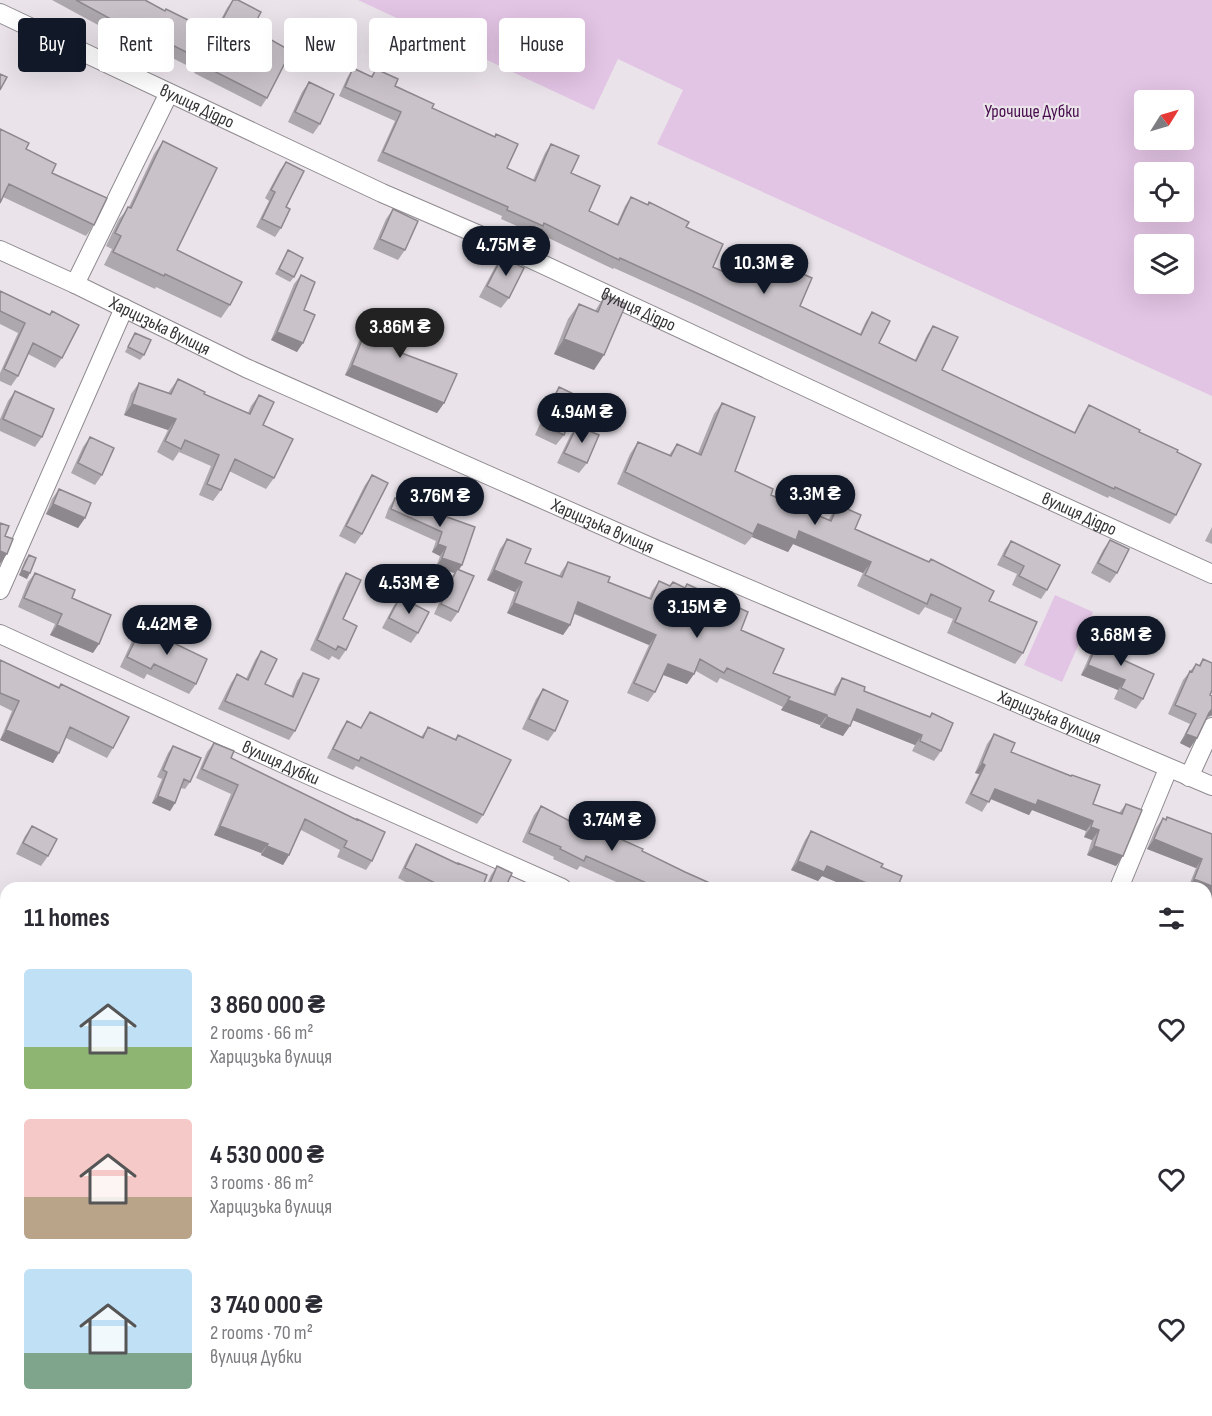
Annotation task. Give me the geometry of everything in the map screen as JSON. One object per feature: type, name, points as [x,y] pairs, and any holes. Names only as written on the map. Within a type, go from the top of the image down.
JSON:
[{"type":"street","name":"вулиця Дідро","points":[[0,13],[1212,574]]},
{"type":"street","points":[[75,284],[169,93]]},
{"type":"street","name":"Харцизька вулиця","points":[[0,250],[246,368],[655,549],[1212,786]]},
{"type":"street","points":[[0,590],[124,308]]},
{"type":"street","name":"вулиця Дубки","points":[[0,634],[549,882]]},
{"type":"street","points":[[1189,777],[1212,727]]},
{"type":"street","points":[[1121,882],[1168,769]]},
{"type":"green space","name":"Урочище Дубки","points":[[358,0],[1212,0],[1212,396],[657,144],[683,90],[618,59],[594,110],[512,72],[585,72],[585,18],[499,18],[499,66],[487,60],[487,18],[397,18]]},
{"type":"green space","points":[[1055,595],[1093,612],[1062,682],[1024,665]]},
{"type":"building","points":[[76,0],[145,0],[165,11],[166,9],[186,19],[186,52],[174,46],[174,18],[109,18]]},
{"type":"building","points":[[233,0],[238,0],[261,12],[258,18],[223,18]]},
{"type":"building","points":[[272,40],[284,47],[284,65],[267,98],[216,72],[272,72]]},
{"type":"building","points":[[357,70],[372,77],[374,72],[383,72],[398,79],[395,86],[434,104],[432,108],[495,137],[496,134],[518,144],[507,168],[535,181],[551,144],[579,156],[571,173],[600,186],[589,211],[618,225],[631,197],[648,205],[649,202],[689,222],[686,227],[723,244],[713,267],[742,280],[755,253],[812,278],[800,306],[861,335],[872,312],[890,321],[879,343],[916,361],[933,326],[958,337],[942,370],[1075,433],[1089,405],[1201,464],[1176,515],[1115,487],[1114,489],[701,295],[620,258],[619,260],[544,223],[543,226],[507,210],[508,207],[383,152],[401,112],[345,87],[351,72],[357,72]]},
{"type":"building","points":[[0,74],[7,77],[0,90]]},
{"type":"building","points":[[309,82],[334,94],[320,124],[295,112]]},
{"type":"building","points":[[0,129],[29,143],[26,149],[56,164],[52,173],[107,198],[94,225],[9,184],[0,203]]},
{"type":"building","points":[[163,141],[217,168],[177,250],[242,282],[230,305],[113,252],[121,236],[115,233],[128,207],[131,208]]},
{"type":"building","points":[[286,162],[304,171],[286,207],[290,209],[281,228],[262,219],[275,192],[271,190]]},
{"type":"building","points":[[393,209],[418,221],[405,250],[380,239]]},
{"type":"building","points":[[288,250],[303,258],[294,277],[279,269]]},
{"type":"building","points":[[502,257],[524,268],[509,298],[487,286]]},
{"type":"building","points":[[301,275],[315,282],[304,310],[315,315],[303,343],[277,332]]},
{"type":"building","points":[[0,291],[50,315],[52,311],[79,325],[62,358],[33,343],[18,376],[4,369],[25,323],[0,311]]},
{"type":"building","points":[[605,295],[626,304],[604,355],[564,339],[579,304],[598,312]]},
{"type":"building","points":[[374,310],[411,325],[399,352],[457,374],[444,403],[352,365]]},
{"type":"building","points":[[135,333],[151,340],[144,355],[128,347]]},
{"type":"building","points":[[178,379],[205,392],[204,394],[250,414],[259,395],[274,402],[263,425],[293,439],[274,478],[235,459],[221,490],[207,484],[219,455],[185,440],[181,449],[165,441],[176,419],[132,404],[139,383],[171,394]]},
{"type":"building","points":[[559,387],[580,397],[564,435],[542,425]]},
{"type":"building","points":[[15,391],[54,409],[42,437],[3,419]]},
{"type":"building","points":[[722,403],[755,417],[735,471],[773,489],[771,495],[831,521],[838,505],[861,515],[855,529],[929,562],[931,559],[994,591],[989,601],[1037,622],[1023,653],[955,622],[961,608],[931,594],[927,604],[865,575],[871,562],[799,531],[796,540],[758,524],[753,534],[625,472],[638,442],[671,456],[677,444],[701,455]]},
{"type":"building","points":[[577,426],[599,435],[587,463],[564,453]]},
{"type":"building","points":[[90,437],[114,448],[102,475],[78,463]]},
{"type":"building","points":[[372,475],[388,483],[362,534],[346,526]]},
{"type":"building","points":[[59,489],[91,503],[85,518],[53,504]]},
{"type":"building","points":[[395,498],[420,507],[424,499],[439,506],[436,513],[475,527],[462,565],[442,558],[446,547],[438,544],[442,532],[391,509]]},
{"type":"building","points":[[0,523],[9,526],[5,536],[13,539],[7,554],[0,551]]},
{"type":"building","points":[[507,539],[531,549],[525,563],[562,577],[568,562],[610,577],[608,582],[651,599],[659,581],[670,586],[673,582],[685,588],[687,584],[748,612],[741,630],[784,649],[773,673],[835,695],[842,678],[865,687],[864,691],[930,717],[932,713],[953,723],[941,751],[920,741],[922,735],[857,709],[850,726],[788,700],[790,697],[727,668],[724,673],[700,659],[694,674],[668,664],[655,692],[634,683],[656,635],[578,602],[570,625],[514,603],[522,582],[494,570]]},
{"type":"building","points":[[1110,540],[1129,549],[1117,573],[1098,563]]},
{"type":"building","points":[[1011,541],[1060,565],[1047,590],[1019,576],[1024,566],[1004,556]]},
{"type":"building","points":[[29,555],[36,558],[30,573],[22,570]]},
{"type":"building","points":[[457,569],[474,576],[458,612],[441,604]]},
{"type":"building","points":[[35,573],[75,590],[72,598],[111,615],[99,644],[57,625],[62,614],[24,598]]},
{"type":"building","points":[[346,573],[361,580],[343,619],[357,626],[346,650],[338,646],[336,650],[317,640]]},
{"type":"building","points":[[400,597],[429,612],[418,633],[389,618]]},
{"type":"building","points":[[140,631],[149,635],[151,632],[207,659],[196,684],[154,664],[151,669],[127,657]]},
{"type":"building","points":[[1101,636],[1124,646],[1119,658],[1154,674],[1143,699],[1121,688],[1125,680],[1088,665]]},
{"type":"building","points":[[261,651],[277,659],[265,684],[293,697],[303,673],[319,679],[295,731],[225,701],[237,674],[248,680]]},
{"type":"building","points":[[1203,659],[1212,663],[1210,695],[1212,696],[1212,709],[1197,738],[1186,734],[1196,714],[1175,705],[1190,671],[1192,672],[1196,664],[1200,666]]},
{"type":"building","points":[[0,660],[59,688],[61,684],[129,717],[113,748],[70,727],[59,753],[6,730],[19,701],[0,693]]},
{"type":"building","points":[[543,689],[568,701],[555,731],[529,719]]},
{"type":"building","points":[[370,712],[423,738],[428,727],[456,740],[458,735],[511,760],[483,815],[361,757],[359,761],[333,749],[347,721],[361,728]]},
{"type":"building","points":[[994,734],[1015,743],[1011,752],[1100,785],[1093,804],[1122,814],[1126,804],[1142,810],[1123,856],[1094,846],[1099,830],[1091,827],[1093,821],[1038,800],[1036,805],[995,789],[989,802],[971,794],[985,765],[982,763]]},
{"type":"building","points":[[214,743],[234,751],[231,758],[385,832],[372,861],[344,847],[347,841],[305,819],[289,855],[267,846],[268,844],[220,826],[238,785],[202,769]]},
{"type":"building","points":[[173,746],[201,758],[190,782],[184,779],[175,803],[158,796],[167,772],[163,770]]},
{"type":"building","points":[[541,806],[585,829],[587,824],[643,849],[642,851],[708,882],[644,882],[586,856],[584,861],[560,849],[561,847],[529,833]]},
{"type":"building","points":[[1167,817],[1212,834],[1212,882],[1194,879],[1202,859],[1154,839],[1163,818],[1166,820]]},
{"type":"building","points":[[32,826],[57,839],[48,856],[23,843]]},
{"type":"building","points":[[811,831],[883,864],[881,867],[902,876],[900,882],[864,882],[827,866],[824,872],[798,861]]},
{"type":"building","points":[[416,844],[487,875],[484,882],[433,882],[405,868]]},
{"type":"building","points":[[497,866],[512,873],[508,882],[490,882]]}]
